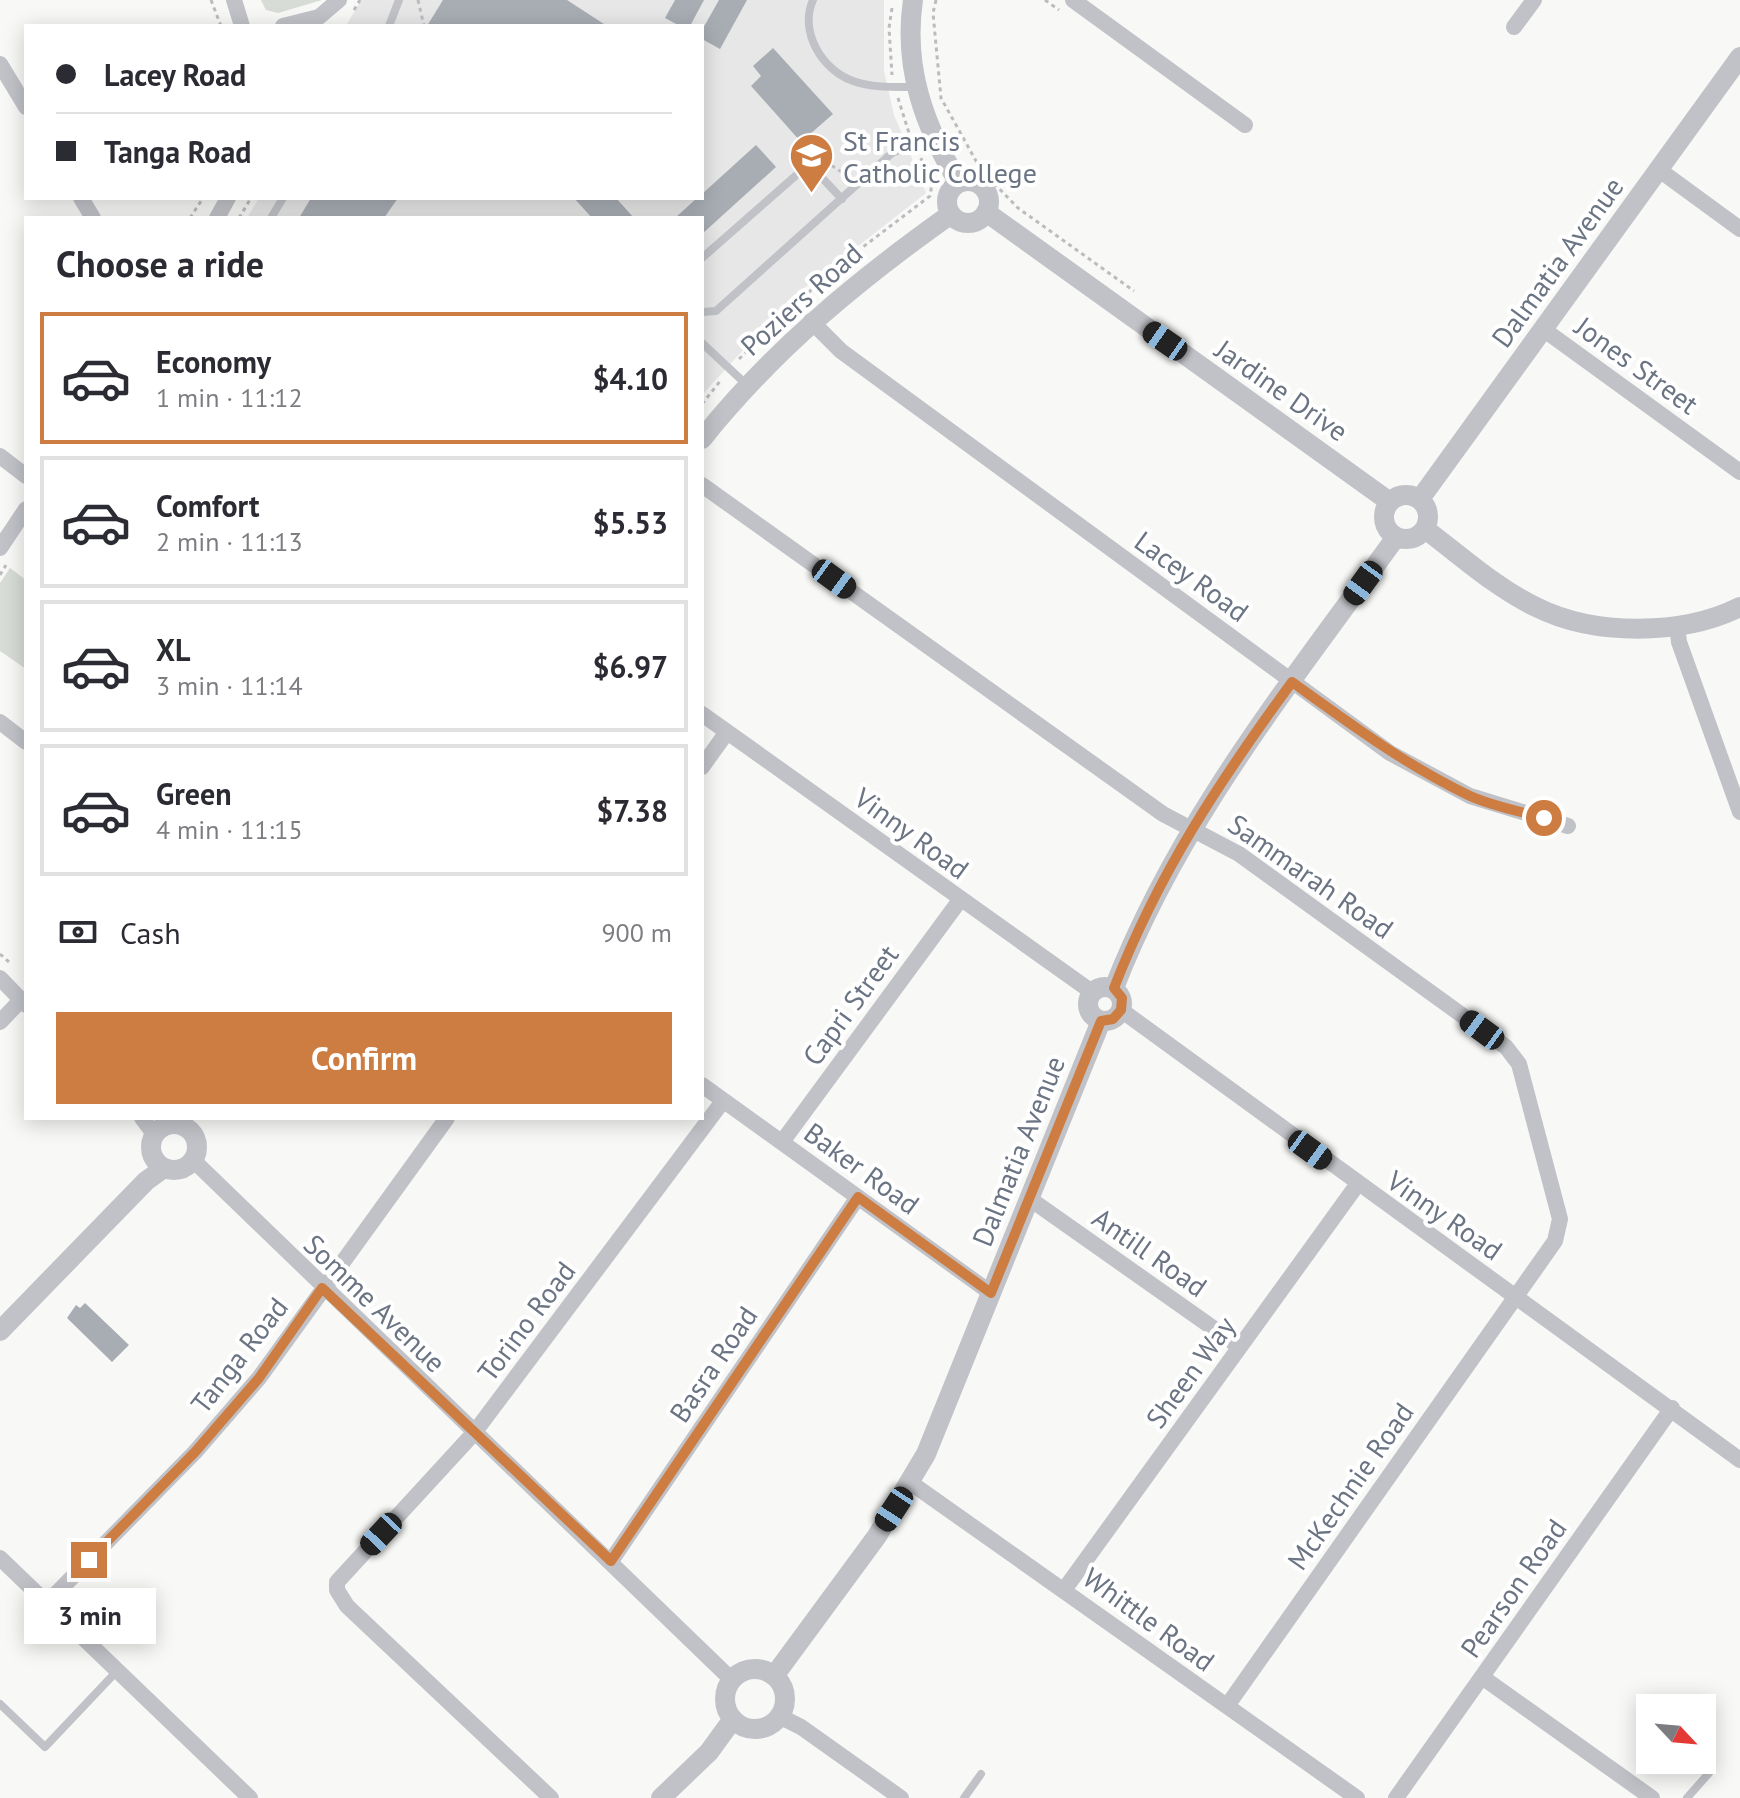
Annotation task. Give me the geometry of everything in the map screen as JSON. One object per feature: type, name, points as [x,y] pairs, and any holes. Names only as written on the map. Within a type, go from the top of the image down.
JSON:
[{"type":"street","points":[[234,0],[241,24]]},
{"type":"street","points":[[291,24],[319,17],[339,0]]},
{"type":"street","points":[[913,0],[906,87],[921,134],[959,183]]},
{"type":"street","points":[[1073,0],[1245,125]]},
{"type":"street","points":[[1514,27],[1534,0]]},
{"type":"street","name":"Dalmatia Avenue","points":[[1420,499],[1740,57]]},
{"type":"street","points":[[0,64],[24,104]]},
{"type":"street","points":[[1658,169],[1740,229]]},
{"type":"street","points":[[972,181],[983,187],[989,199],[986,212],[969,223],[951,214],[948,196],[959,183],[972,181]]},
{"type":"street","name":"Jardine Drive","points":[[986,212],[1390,502]]},
{"type":"street","name":"Poziers Road","points":[[704,437],[811,321],[869,272],[951,214]]},
{"type":"street","name":"Lacey Road","points":[[811,321],[841,351],[1390,753],[1470,796],[1568,826]]},
{"type":"street","name":"Jones Street","points":[[1543,329],[1740,472]]},
{"type":"street","points":[[0,456],[24,474]]},
{"type":"street","name":"Sammarah Road","points":[[704,486],[1163,814],[1239,854],[1516,1058],[1560,1219],[1555,1241],[1516,1297]]},
{"type":"street","points":[[1404,494],[1420,499],[1428,513],[1425,529],[1412,538],[1396,537],[1386,525],[1386,509],[1390,502],[1404,494]]},
{"type":"street","points":[[0,548],[24,512]]},
{"type":"street","points":[[1425,529],[1537,608],[1598,625],[1677,625],[1703,621],[1740,607]]},
{"type":"street","points":[[1114,988],[1145,915],[1191,827],[1396,537]]},
{"type":"street","points":[[1677,625],[1679,642],[1738,816]]},
{"type":"street","name":"Vinny Road","points":[[704,715],[1092,992]]},
{"type":"street","points":[[0,722],[24,740]]},
{"type":"street","points":[[704,764],[727,732]]},
{"type":"street","name":"Capri Street","points":[[782,1142],[960,900]]},
{"type":"street","points":[[0,978],[23,1002],[0,1022]]},
{"type":"street","points":[[1102,986],[1114,988],[1122,998],[1121,1010],[1113,1019],[1101,1021],[1088,1009],[1092,992],[1102,986]]},
{"type":"street","name":"Vinny Road","points":[[1121,1010],[1357,1185],[1672,1408],[1740,1460]]},
{"type":"street","name":"Dalmatia Avenue","points":[[774,1676],[818,1620],[911,1483],[1101,1021]]},
{"type":"street","name":"Baker Road","points":[[704,1087],[991,1293]]},
{"type":"street","name":"Torino Road","points":[[551,1798],[347,1606],[337,1590],[337,1582],[474,1433],[723,1101]]},
{"type":"street","name":"Tanga Road","points":[[47,1603],[195,1452],[241,1399],[446,1120]]},
{"type":"street","points":[[187,1122],[197,1145],[193,1160],[180,1170],[164,1168],[153,1157],[148,1126],[187,1122]]},
{"type":"street","name":"Somme Avenue","points":[[193,1160],[322,1288],[732,1680]]},
{"type":"street","points":[[0,1331],[146,1181],[164,1168]]},
{"type":"street","name":"Sheen Way","points":[[1064,1590],[1357,1185]]},
{"type":"street","name":"Basra Road","points":[[611,1561],[858,1197]]},
{"type":"street","name":"Antill Road","points":[[1030,1199],[1240,1347]]},
{"type":"street","name":"McKechnie Road","points":[[1227,1706],[1516,1297]]},
{"type":"street","name":"Pearson Road","points":[[1396,1798],[1672,1408]]},
{"type":"street","name":"Whittle Road","points":[[911,1483],[1357,1798]]},
{"type":"street","points":[[0,1558],[250,1798]]},
{"type":"street","points":[[752,1669],[774,1676],[784,1695],[779,1716],[757,1729],[733,1719],[725,1696],[732,1680],[752,1669]]},
{"type":"street","points":[[1482,1677],[1652,1798]]},
{"type":"street","points":[[779,1716],[801,1727],[901,1798]]},
{"type":"street","points":[[661,1798],[709,1752],[733,1719]]},
{"type":"lane","points":[[390,24],[399,0]]},
{"type":"lane","points":[[813,0],[809,23],[812,39],[829,65],[854,82],[906,87]]},
{"type":"lane","points":[[704,316],[716,311],[892,153],[921,134]]},
{"type":"lane","points":[[704,256],[809,164],[842,199]]},
{"type":"lane","points":[[704,345],[748,386]]},
{"type":"lane","points":[[0,1704],[45,1747],[117,1671]]},
{"type":"lane","points":[[964,1798],[981,1774]]},
{"type":"lane","points":[[1687,1798],[1708,1774]]},
{"type":"path","points":[[211,0],[220,24]]},
{"type":"path","points":[[418,0],[424,24]]},
{"type":"path","points":[[704,402],[730,369],[830,272],[930,196],[932,183],[921,134],[889,28],[893,0]]},
{"type":"path","points":[[936,0],[933,13],[941,98],[981,170],[1018,208],[1134,291]]},
{"type":"path","points":[[902,136],[921,134]]},
{"type":"path","points":[[818,156],[849,177],[858,169]]},
{"type":"shaded area","points":[[261,0],[322,0],[278,13],[266,10]]},
{"type":"shaded area","name":"St Francis Catholic College","points":[[361,0],[884,0],[884,71],[894,115],[926,193],[789,300],[704,393],[704,216],[248,216],[258,200],[704,200],[704,24],[347,24]]},
{"type":"shaded area","points":[[10,568],[24,578],[24,668],[0,651],[0,583]]},
{"type":"building","points":[[443,0],[567,0],[604,24],[428,24]]},
{"type":"building","points":[[675,0],[704,0],[691,24],[676,24],[665,18]]},
{"type":"building","points":[[719,0],[747,0],[720,49],[704,40],[704,26]]},
{"type":"building","points":[[773,48],[833,114],[801,142],[751,86],[761,76],[753,66]]},
{"type":"building","points":[[756,145],[776,167],[704,232],[704,216],[677,216],[695,200],[704,200],[704,192]]},
{"type":"building","points":[[310,200],[397,200],[385,216],[300,216]]},
{"type":"building","points":[[576,200],[618,200],[632,216],[590,216]]},
{"type":"building","points":[[85,1303],[129,1345],[112,1362],[67,1318],[76,1305],[80,1308]]},
{"type":"place","name":"St Francis Catholic College","points":[[812,195]]},
{"type":"route","points":[[89,1560],[195,1452],[259,1378],[322,1288],[611,1561],[858,1197],[991,1293],[1101,1021],[1113,1019],[1121,1010],[1122,998],[1114,988],[1165,874],[1214,790],[1292,682],[1390,753],[1470,796],[1544,818]]}]
